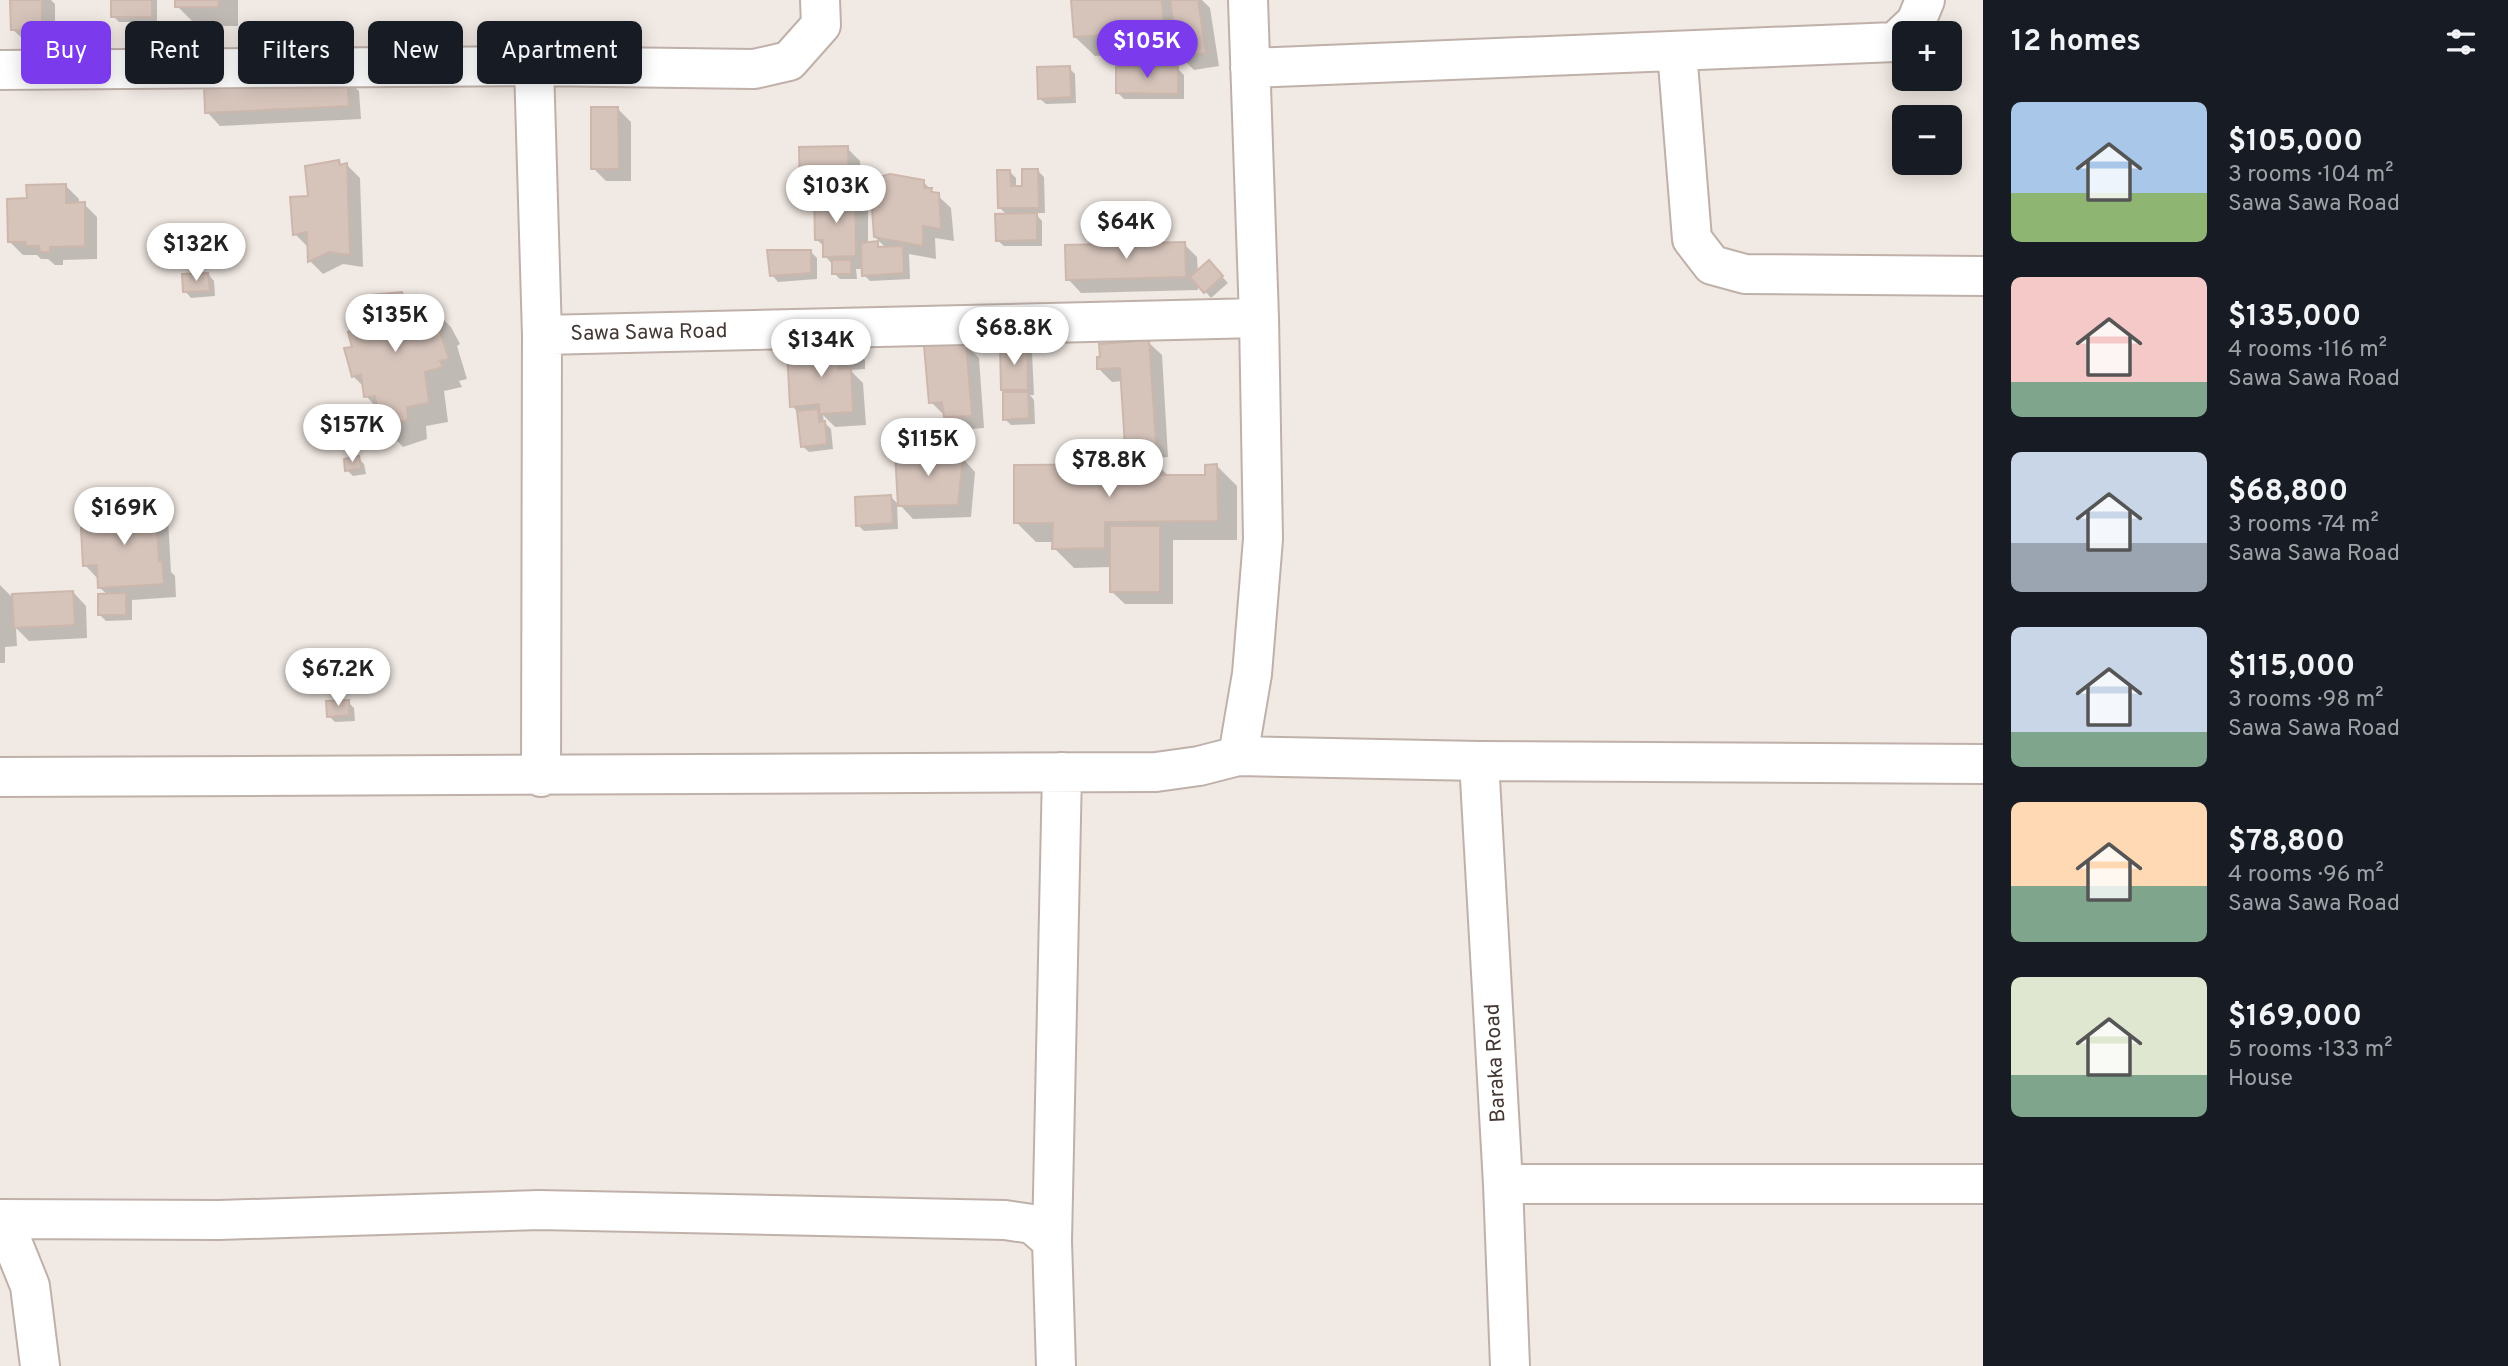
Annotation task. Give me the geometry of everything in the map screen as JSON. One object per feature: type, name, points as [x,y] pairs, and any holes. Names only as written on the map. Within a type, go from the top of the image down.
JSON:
[{"type":"street","points":[[642,67],[754,69],[789,61],[821,25],[820,0]]},
{"type":"street","points":[[1238,756],[1252,674],[1263,539],[1259,318],[1248,0]]},
{"type":"street","points":[[1250,68],[1895,42],[1916,22],[1925,0]]},
{"type":"street","points":[[1677,51],[1692,239],[1712,265],[1745,274],[1983,276]]},
{"type":"street","points":[[0,70],[477,66]]},
{"type":"street","points":[[535,84],[542,335],[541,777]]},
{"type":"street","name":"Sawa Sawa Road","points":[[542,335],[1259,318]]},
{"type":"street","points":[[0,778],[1156,772],[1199,766],[1238,756],[1479,761],[1983,764]]},
{"type":"street","name":"Baraka Road","points":[[1479,761],[1503,1184],[1510,1366]]},
{"type":"street","points":[[1056,1366],[1052,1241],[1062,772]]},
{"type":"street","points":[[1503,1184],[1983,1184]]},
{"type":"street","points":[[40,1366],[30,1286],[2,1219],[219,1220],[539,1210],[977,1219],[1032,1224],[1052,1241]]},
{"type":"building","points":[[10,0],[42,0],[42,21],[21,21],[21,30],[11,30]]},
{"type":"building","points":[[111,0],[152,0],[152,17],[111,17]]},
{"type":"building","points":[[175,0],[219,0],[218,7],[175,7]]},
{"type":"building","points":[[1071,0],[1162,0],[1165,45],[1103,53],[1101,35],[1074,37]]},
{"type":"building","points":[[1170,0],[1198,0],[1206,53],[1179,57]]},
{"type":"building","points":[[1070,66],[1071,97],[1038,99],[1037,67]]},
{"type":"building","points":[[1116,67],[1178,67],[1178,94],[1116,93]]},
{"type":"building","points":[[204,84],[348,84],[349,106],[205,113]]},
{"type":"building","points":[[591,107],[618,107],[619,169],[591,169]]},
{"type":"building","points":[[848,146],[849,188],[800,190],[799,147]]},
{"type":"building","points":[[339,160],[340,165],[347,163],[350,255],[329,252],[308,262],[307,232],[293,235],[290,197],[308,196],[305,166]]},
{"type":"building","points":[[1022,169],[1038,169],[1039,208],[998,208],[997,170],[1010,170],[1011,186],[1022,186]]},
{"type":"building","points":[[890,174],[924,180],[924,188],[932,188],[931,192],[939,193],[941,229],[923,226],[923,246],[874,237],[870,179]]},
{"type":"building","points":[[66,184],[66,203],[85,202],[85,246],[50,247],[50,252],[40,252],[39,246],[26,246],[26,242],[8,242],[7,199],[27,198],[26,185]]},
{"type":"building","points":[[855,195],[856,256],[823,257],[823,240],[815,240],[814,197]]},
{"type":"building","points":[[1037,213],[1037,240],[996,241],[995,214]]},
{"type":"building","points":[[878,241],[878,247],[903,246],[904,273],[862,276],[861,243]]},
{"type":"building","points":[[1185,242],[1186,277],[1066,280],[1065,245]]},
{"type":"building","points":[[767,250],[811,250],[811,273],[770,276]]},
{"type":"building","points":[[832,260],[851,260],[851,274],[832,274]]},
{"type":"building","points":[[1209,260],[1223,276],[1204,293],[1190,277]]},
{"type":"building","points":[[208,273],[210,291],[183,292],[182,274]]},
{"type":"building","points":[[402,292],[406,308],[432,306],[434,316],[439,316],[442,324],[438,326],[449,359],[440,361],[443,367],[425,372],[429,403],[407,407],[408,420],[381,428],[375,396],[364,397],[361,374],[352,377],[344,348],[352,347],[348,332],[353,329],[352,323],[359,320],[357,310],[364,307],[362,296]]},
{"type":"building","points":[[1149,340],[1156,444],[1125,446],[1120,368],[1097,369],[1099,344]]},
{"type":"building","points":[[966,343],[972,416],[944,417],[942,402],[929,403],[924,346]]},
{"type":"building","points":[[1000,344],[1027,344],[1028,390],[1001,390]]},
{"type":"building","points":[[853,345],[853,356],[838,357],[838,369],[851,368],[853,412],[820,414],[819,404],[790,407],[787,350]]},
{"type":"building","points":[[1003,392],[1028,392],[1029,418],[1003,420]]},
{"type":"building","points":[[818,409],[819,422],[825,421],[827,444],[801,447],[797,411]]},
{"type":"building","points":[[958,451],[958,456],[963,457],[958,505],[898,506],[895,452]]},
{"type":"building","points":[[359,456],[361,468],[345,471],[344,459]]},
{"type":"building","points":[[1159,464],[1160,475],[1205,475],[1205,465],[1217,464],[1218,521],[1105,522],[1105,548],[1052,549],[1053,523],[1014,523],[1014,465]]},
{"type":"building","points":[[891,495],[893,523],[856,526],[855,497]]},
{"type":"building","points":[[155,504],[159,561],[162,561],[164,584],[98,588],[97,565],[83,566],[81,528],[98,527],[96,508]]},
{"type":"building","points":[[1110,526],[1160,526],[1160,592],[1110,592]]},
{"type":"building","points":[[73,591],[75,625],[14,628],[12,594]]},
{"type":"building","points":[[126,593],[126,615],[98,615],[98,594]]},
{"type":"building","points":[[349,700],[349,715],[327,717],[326,701]]}]
